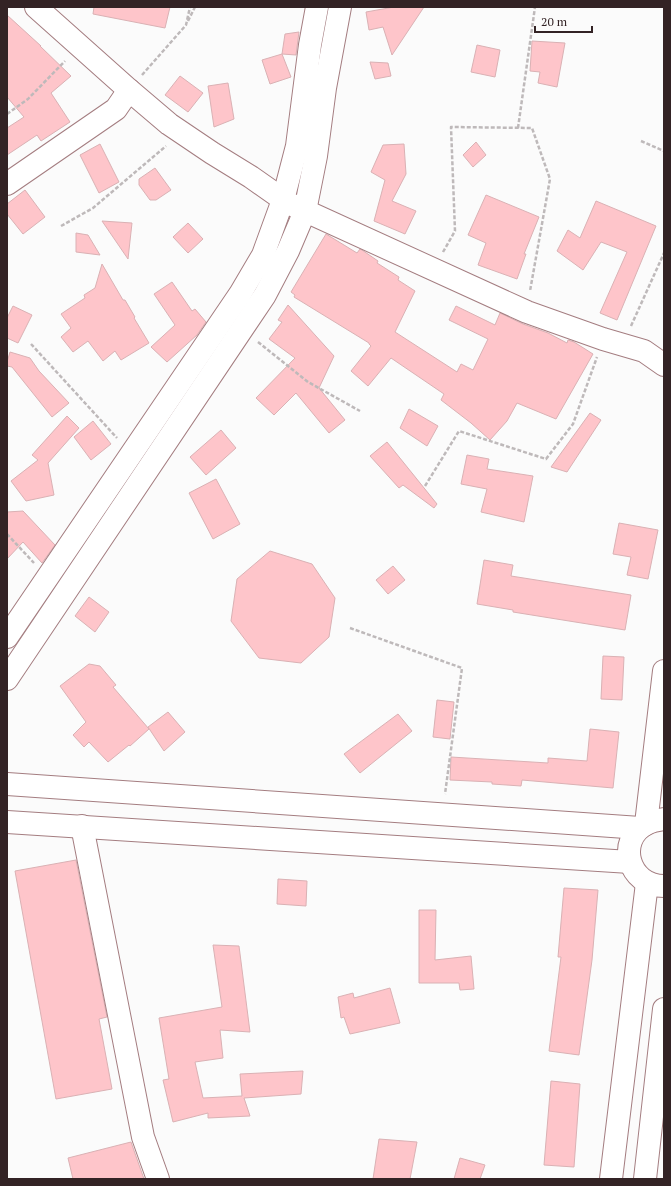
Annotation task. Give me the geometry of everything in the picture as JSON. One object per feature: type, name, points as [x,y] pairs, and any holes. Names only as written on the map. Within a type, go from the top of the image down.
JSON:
[{"type":"main road","points":[[36,7],[169,124],[251,177],[283,200],[527,312],[613,342],[644,351],[664,365]]},
{"type":"main road","points":[[7,638],[240,294],[263,255],[283,200],[298,146],[310,45],[317,7]]},
{"type":"main road","points":[[7,679],[242,329],[268,288],[288,252],[305,211],[316,156],[325,88],[340,7]]},
{"type":"main road","points":[[7,184],[116,108],[129,90]]},
{"type":"main road","points":[[650,824],[664,671]]},
{"type":"main road","points":[[7,784],[442,814],[650,824]]},
{"type":"main road","points":[[7,822],[630,862]]},
{"type":"main road","points":[[611,1179],[655,885],[639,878],[630,862],[629,853],[630,844],[634,835],[650,824]]},
{"type":"main road","points":[[82,826],[143,1137],[158,1179]]},
{"type":"main road","points":[[645,1179],[657,1137],[664,1009]]},
{"type":"path","points":[[186,25],[190,7]]},
{"type":"path","points":[[129,90],[186,25],[195,7]]},
{"type":"path","points":[[518,128],[535,7]]},
{"type":"path","points":[[7,114],[28,99],[79,46]]},
{"type":"path","points":[[434,269],[455,231],[451,127],[532,128],[550,179],[527,312]]},
{"type":"path","points":[[62,226],[93,208],[182,133]]},
{"type":"path","points":[[641,141],[664,151]]},
{"type":"path","points":[[425,486],[459,431],[546,459],[572,424],[613,342],[664,253]]},
{"type":"path","points":[[242,329],[308,382],[360,411]]},
{"type":"path","points":[[31,344],[131,454]]},
{"type":"path","points":[[7,534],[48,577]]},
{"type":"path","points":[[350,628],[462,668],[442,814]]},
{"type":"building","points":[[94,7],[170,7],[165,28],[93,14]]},
{"type":"building","points":[[394,7],[424,7],[392,55],[383,27],[369,30],[366,12]]},
{"type":"building","points":[[7,15],[71,76],[51,93],[70,122],[41,141],[37,135],[7,155],[7,128],[24,117],[7,97]]},
{"type":"building","points":[[299,32],[296,55],[282,54],[285,34]]},
{"type":"building","points":[[532,41],[565,43],[557,87],[538,83],[540,72],[530,71]]},
{"type":"building","points":[[477,45],[500,50],[495,77],[471,72]]},
{"type":"building","points":[[282,54],[291,77],[270,84],[262,60]]},
{"type":"building","points":[[370,62],[388,63],[391,76],[375,79]]},
{"type":"building","points":[[180,76],[203,93],[188,112],[165,95]]},
{"type":"building","points":[[228,83],[234,119],[214,127],[208,86]]},
{"type":"building","points":[[476,142],[486,155],[473,167],[463,155]]},
{"type":"building","points":[[100,144],[119,182],[99,193],[80,155]]},
{"type":"building","points":[[404,144],[406,174],[392,201],[416,211],[405,234],[374,221],[385,180],[371,172],[383,145]]},
{"type":"building","points":[[155,168],[171,190],[156,200],[150,200],[139,185],[139,179]]},
{"type":"building","points":[[25,190],[45,217],[23,234],[7,214],[7,204]]},
{"type":"building","points":[[486,195],[539,217],[524,254],[526,254],[517,279],[478,265],[486,243],[468,235]]},
{"type":"building","points":[[596,201],[656,226],[617,320],[600,313],[627,252],[601,242],[583,270],[557,251],[568,230],[580,238]]},
{"type":"building","points":[[102,221],[132,223],[128,259]]},
{"type":"building","points":[[188,223],[203,239],[188,253],[173,237]]},
{"type":"building","points":[[76,233],[88,235],[100,255],[76,252]]},
{"type":"building","points":[[326,234],[357,253],[360,249],[362,250],[378,261],[377,263],[399,277],[398,280],[415,291],[395,332],[457,372],[461,364],[473,370],[488,339],[449,320],[456,306],[495,325],[500,313],[523,324],[548,333],[567,343],[568,340],[574,342],[593,354],[556,419],[517,403],[507,421],[490,440],[441,400],[444,394],[391,358],[368,386],[351,371],[371,346],[369,343],[294,297],[295,295],[291,292]]},
{"type":"building","points":[[102,264],[123,300],[125,300],[149,343],[121,360],[115,351],[103,361],[88,341],[73,352],[61,337],[71,328],[61,314],[85,298],[84,295],[95,288]]},
{"type":"building","points":[[172,282],[192,311],[195,309],[206,322],[197,335],[167,362],[151,347],[175,325],[154,294]]},
{"type":"building","points":[[288,305],[334,356],[319,388],[345,420],[329,433],[296,393],[274,415],[256,398],[295,358],[269,339],[282,322],[278,320]]},
{"type":"building","points":[[13,306],[32,315],[18,343],[7,338],[7,318]]},
{"type":"building","points":[[10,352],[30,358],[39,371],[69,403],[52,417],[12,367],[7,366]]},
{"type":"building","points":[[409,409],[438,426],[427,446],[400,428]]},
{"type":"building","points":[[590,413],[601,420],[567,472],[551,467]]},
{"type":"building","points":[[67,416],[79,428],[48,463],[54,495],[26,501],[11,481],[38,460],[32,455]]},
{"type":"building","points":[[93,421],[111,444],[91,460],[74,437]]},
{"type":"building","points":[[221,430],[236,448],[206,475],[190,457]]},
{"type":"building","points":[[387,442],[437,504],[434,508],[403,485],[399,488],[370,456]]},
{"type":"building","points":[[467,455],[489,459],[487,469],[533,476],[524,522],[481,512],[487,489],[461,484]]},
{"type":"building","points":[[216,479],[240,524],[213,539],[189,493]]},
{"type":"building","points":[[23,511],[55,545],[42,563],[23,542],[7,559],[7,512]]},
{"type":"building","points":[[619,523],[658,530],[648,579],[627,575],[631,557],[613,554]]},
{"type":"building","points":[[270,551],[312,564],[335,598],[329,637],[301,663],[259,658],[231,621],[237,579]]},
{"type":"building","points":[[484,560],[513,565],[511,576],[631,595],[625,630],[513,612],[513,610],[477,604]]},
{"type":"building","points":[[393,566],[405,580],[388,594],[376,580]]},
{"type":"building","points":[[89,597],[109,612],[95,632],[75,616]]},
{"type":"building","points":[[603,656],[624,657],[622,700],[601,699]]},
{"type":"building","points":[[89,664],[100,666],[116,685],[113,687],[149,729],[130,746],[129,745],[108,762],[89,742],[84,747],[73,735],[86,722],[60,686]]},
{"type":"building","points":[[437,700],[454,702],[450,739],[433,737]]},
{"type":"building","points":[[168,712],[185,732],[164,751],[148,727]]},
{"type":"building","points":[[398,714],[412,731],[360,773],[344,754]]},
{"type":"building","points":[[590,729],[619,732],[613,788],[522,780],[521,786],[492,784],[492,782],[450,780],[451,757],[548,763],[548,758],[587,761]]},
{"type":"building","points":[[76,860],[107,1017],[99,1019],[112,1089],[56,1099],[15,871]]},
{"type":"building","points":[[278,879],[307,881],[306,906],[277,904]]},
{"type":"building","points":[[564,888],[598,890],[592,960],[579,1055],[549,1051],[561,957],[558,957]]},
{"type":"building","points":[[419,910],[436,910],[435,960],[471,956],[474,989],[460,990],[459,983],[419,983]]},
{"type":"building","points":[[213,945],[239,946],[250,1032],[220,1030],[223,1058],[195,1062],[203,1098],[242,1096],[240,1074],[303,1071],[301,1094],[244,1098],[250,1116],[208,1118],[208,1113],[173,1122],[163,1080],[169,1079],[159,1018],[222,1007]]},
{"type":"building","points":[[390,988],[400,1023],[350,1034],[344,1017],[341,1018],[338,997],[353,993],[354,998]]},
{"type":"building","points":[[551,1081],[580,1084],[574,1167],[544,1165]]},
{"type":"building","points":[[379,1139],[417,1142],[410,1179],[373,1179]]},
{"type":"building","points":[[131,1142],[144,1179],[73,1179],[68,1158]]},
{"type":"building","points":[[460,1158],[485,1165],[480,1179],[454,1179]]}]
